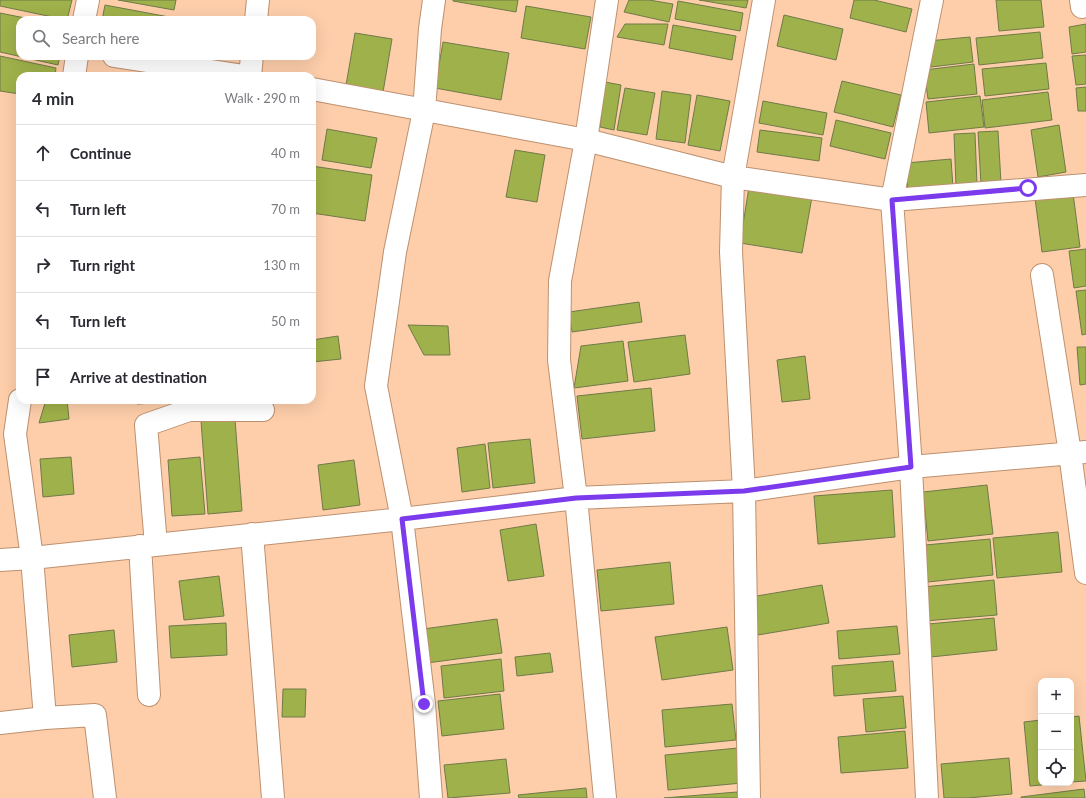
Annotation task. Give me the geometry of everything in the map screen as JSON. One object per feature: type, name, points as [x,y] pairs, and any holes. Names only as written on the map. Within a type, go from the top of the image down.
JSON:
[{"type":"street","points":[[85,16],[88,0]]},
{"type":"street","points":[[256,16],[258,0]]},
{"type":"street","points":[[431,798],[424,704],[402,519],[376,386],[395,252],[424,111],[430,29],[434,0]]},
{"type":"street","points":[[604,798],[576,498],[559,360],[560,280],[586,140],[608,0]]},
{"type":"street","points":[[749,798],[744,491],[731,252],[733,177],[764,0]]},
{"type":"street","points":[[927,798],[911,467],[892,200],[932,0]]},
{"type":"street","points":[[75,72],[76,60]]},
{"type":"street","points":[[140,60],[218,72]]},
{"type":"street","points":[[250,72],[252,60]]},
{"type":"street","points":[[316,90],[586,140],[733,177],[892,200],[1086,185]]},
{"type":"street","points":[[1042,275],[1078,452],[1086,573]]},
{"type":"street","points":[[18,404],[7,434],[32,558],[45,718]]},
{"type":"street","points":[[149,695],[146,425],[190,405],[263,410]]},
{"type":"street","points":[[0,560],[32,558],[402,519],[576,498],[744,491],[911,467],[1078,452]]},
{"type":"street","points":[[252,534],[273,798]]},
{"type":"street","points":[[0,723],[45,718],[95,715],[105,798]]},
{"type":"building","points":[[0,0],[72,0],[68,16],[48,16],[0,6]]},
{"type":"building","points":[[118,0],[176,0],[174,10]]},
{"type":"building","points":[[453,0],[518,0],[516,12]]},
{"type":"building","points":[[629,0],[649,0],[673,4],[669,22],[624,12]]},
{"type":"building","points":[[699,0],[748,0],[746,8]]},
{"type":"building","points":[[854,0],[874,0],[912,9],[906,32],[850,18]]},
{"type":"building","points":[[996,0],[1041,0],[1044,27],[999,31]]},
{"type":"building","points":[[678,1],[743,13],[740,31],[675,19]]},
{"type":"building","points":[[105,5],[164,16],[103,16]]},
{"type":"building","points":[[526,6],[591,17],[585,49],[521,38]]},
{"type":"building","points":[[0,13],[16,16],[16,56],[0,52]]},
{"type":"building","points":[[784,15],[843,29],[836,60],[777,46]]},
{"type":"building","points":[[625,24],[668,24],[664,45],[617,37]]},
{"type":"building","points":[[1086,24],[1086,52],[1072,54],[1069,27]]},
{"type":"building","points":[[673,25],[736,36],[732,60],[669,48]]},
{"type":"building","points":[[1040,32],[1043,58],[979,65],[976,38]]},
{"type":"building","points":[[355,33],[392,39],[382,98],[345,91]]},
{"type":"building","points":[[970,37],[973,62],[931,67],[928,41]]},
{"type":"building","points":[[443,42],[509,53],[501,100],[435,88]]},
{"type":"building","points":[[1086,55],[1086,84],[1076,85],[1072,56]]},
{"type":"building","points":[[0,56],[56,68],[56,72],[16,72],[16,93],[0,91]]},
{"type":"building","points":[[36,60],[59,60],[58,65]]},
{"type":"building","points":[[1046,63],[1049,89],[985,96],[982,69]]},
{"type":"building","points":[[974,64],[977,94],[928,99],[924,70]]},
{"type":"building","points":[[842,81],[901,95],[893,127],[834,112]]},
{"type":"building","points":[[605,82],[621,85],[614,130],[600,127]]},
{"type":"building","points":[[1086,87],[1086,111],[1078,111],[1076,88]]},
{"type":"building","points":[[625,88],[655,93],[647,135],[617,130]]},
{"type":"building","points":[[662,91],[691,95],[685,143],[656,139]]},
{"type":"building","points":[[1048,92],[1052,120],[985,128],[982,100]]},
{"type":"building","points":[[697,95],[730,101],[720,151],[688,145]]},
{"type":"building","points":[[980,96],[984,127],[929,133],[926,102]]},
{"type":"building","points":[[763,101],[827,113],[823,135],[759,123]]},
{"type":"building","points":[[836,120],[891,133],[885,159],[830,146]]},
{"type":"building","points":[[1059,125],[1066,172],[1038,177],[1031,130]]},
{"type":"building","points":[[327,129],[377,138],[371,168],[322,160]]},
{"type":"building","points":[[760,130],[822,138],[819,161],[757,152]]},
{"type":"building","points":[[998,131],[1001,183],[981,184],[978,132]]},
{"type":"building","points":[[975,133],[977,185],[956,186],[954,134]]},
{"type":"building","points":[[515,150],[545,155],[537,202],[506,197]]},
{"type":"building","points":[[951,159],[953,187],[908,191],[906,163]]},
{"type":"building","points":[[316,167],[372,175],[365,221],[316,214]]},
{"type":"building","points":[[749,187],[812,197],[802,253],[740,243]]},
{"type":"building","points":[[1073,193],[1080,247],[1042,252],[1035,198]]},
{"type":"building","points":[[1086,249],[1086,286],[1074,288],[1069,251]]},
{"type":"building","points":[[1086,290],[1086,334],[1082,335],[1076,291]]},
{"type":"building","points":[[639,302],[642,322],[572,332],[569,312]]},
{"type":"building","points":[[408,325],[448,326],[450,355],[424,355]]},
{"type":"building","points":[[685,335],[690,374],[634,382],[628,342]]},
{"type":"building","points":[[338,336],[341,359],[316,362],[316,339]]},
{"type":"building","points":[[623,341],[628,381],[574,388],[581,346]]},
{"type":"building","points":[[1077,347],[1086,347],[1086,384],[1080,385]]},
{"type":"building","points":[[805,356],[810,399],[782,402],[777,360]]},
{"type":"building","points":[[651,388],[655,431],[582,439],[577,396]]},
{"type":"building","points":[[45,404],[67,404],[69,419],[39,423]]},
{"type":"building","points":[[235,419],[242,511],[208,514],[201,421]]},
{"type":"building","points":[[530,439],[535,483],[493,488],[488,443]]},
{"type":"building","points":[[485,444],[490,488],[462,492],[457,448]]},
{"type":"building","points":[[71,457],[74,494],[43,497],[40,459]]},
{"type":"building","points":[[200,457],[205,514],[172,516],[168,460]]},
{"type":"building","points":[[354,460],[360,505],[323,510],[318,465]]},
{"type":"building","points":[[987,485],[993,534],[928,541],[923,492]]},
{"type":"building","points":[[892,490],[895,537],[818,544],[814,496]]},
{"type":"building","points":[[536,524],[544,576],[508,581],[500,530]]},
{"type":"building","points":[[1058,532],[1062,572],[997,578],[993,538]]},
{"type":"building","points":[[990,539],[993,575],[928,582],[925,545]]},
{"type":"building","points":[[670,562],[674,604],[601,611],[597,570]]},
{"type":"building","points":[[219,576],[224,616],[184,620],[179,581]]},
{"type":"building","points":[[994,580],[997,615],[925,621],[923,587]]},
{"type":"building","points":[[822,585],[829,623],[758,635],[751,597]]},
{"type":"building","points":[[994,618],[997,650],[931,657],[928,624]]},
{"type":"building","points":[[497,619],[502,653],[427,663],[423,629]]},
{"type":"building","points":[[226,623],[227,655],[171,658],[169,626]]},
{"type":"building","points":[[897,626],[900,654],[839,659],[837,631]]},
{"type":"building","points":[[727,627],[733,670],[662,680],[655,637]]},
{"type":"building","points":[[114,630],[117,662],[72,667],[69,635]]},
{"type":"building","points":[[550,653],[553,672],[517,676],[515,657]]},
{"type":"building","points":[[501,659],[504,691],[444,698],[441,666]]},
{"type":"building","points":[[893,661],[896,691],[834,696],[832,666]]},
{"type":"building","points":[[283,689],[306,689],[305,717],[282,717]]},
{"type":"building","points":[[500,694],[504,729],[442,736],[438,701]]},
{"type":"building","points":[[903,696],[906,728],[866,732],[863,699]]},
{"type":"building","points":[[732,704],[736,740],[665,747],[662,710]]},
{"type":"building","points":[[1079,716],[1086,781],[1074,782],[1074,717]]},
{"type":"building","points":[[1038,720],[1038,785],[1030,786],[1024,722]]},
{"type":"building","points":[[905,731],[908,768],[841,773],[838,737]]},
{"type":"building","points":[[738,748],[742,783],[668,790],[665,755]]},
{"type":"building","points":[[1009,758],[1012,794],[968,798],[944,798],[941,764]]},
{"type":"building","points":[[506,759],[510,793],[448,798],[444,765]]},
{"type":"building","points":[[586,788],[587,798],[519,798],[518,795]]},
{"type":"building","points":[[1084,789],[1085,798],[1021,798],[1021,797]]},
{"type":"building","points":[[737,792],[738,798],[664,798]]},
{"type":"route","points":[[424,704],[402,519],[576,498],[744,491],[911,467],[892,200],[1028,188]]}]
